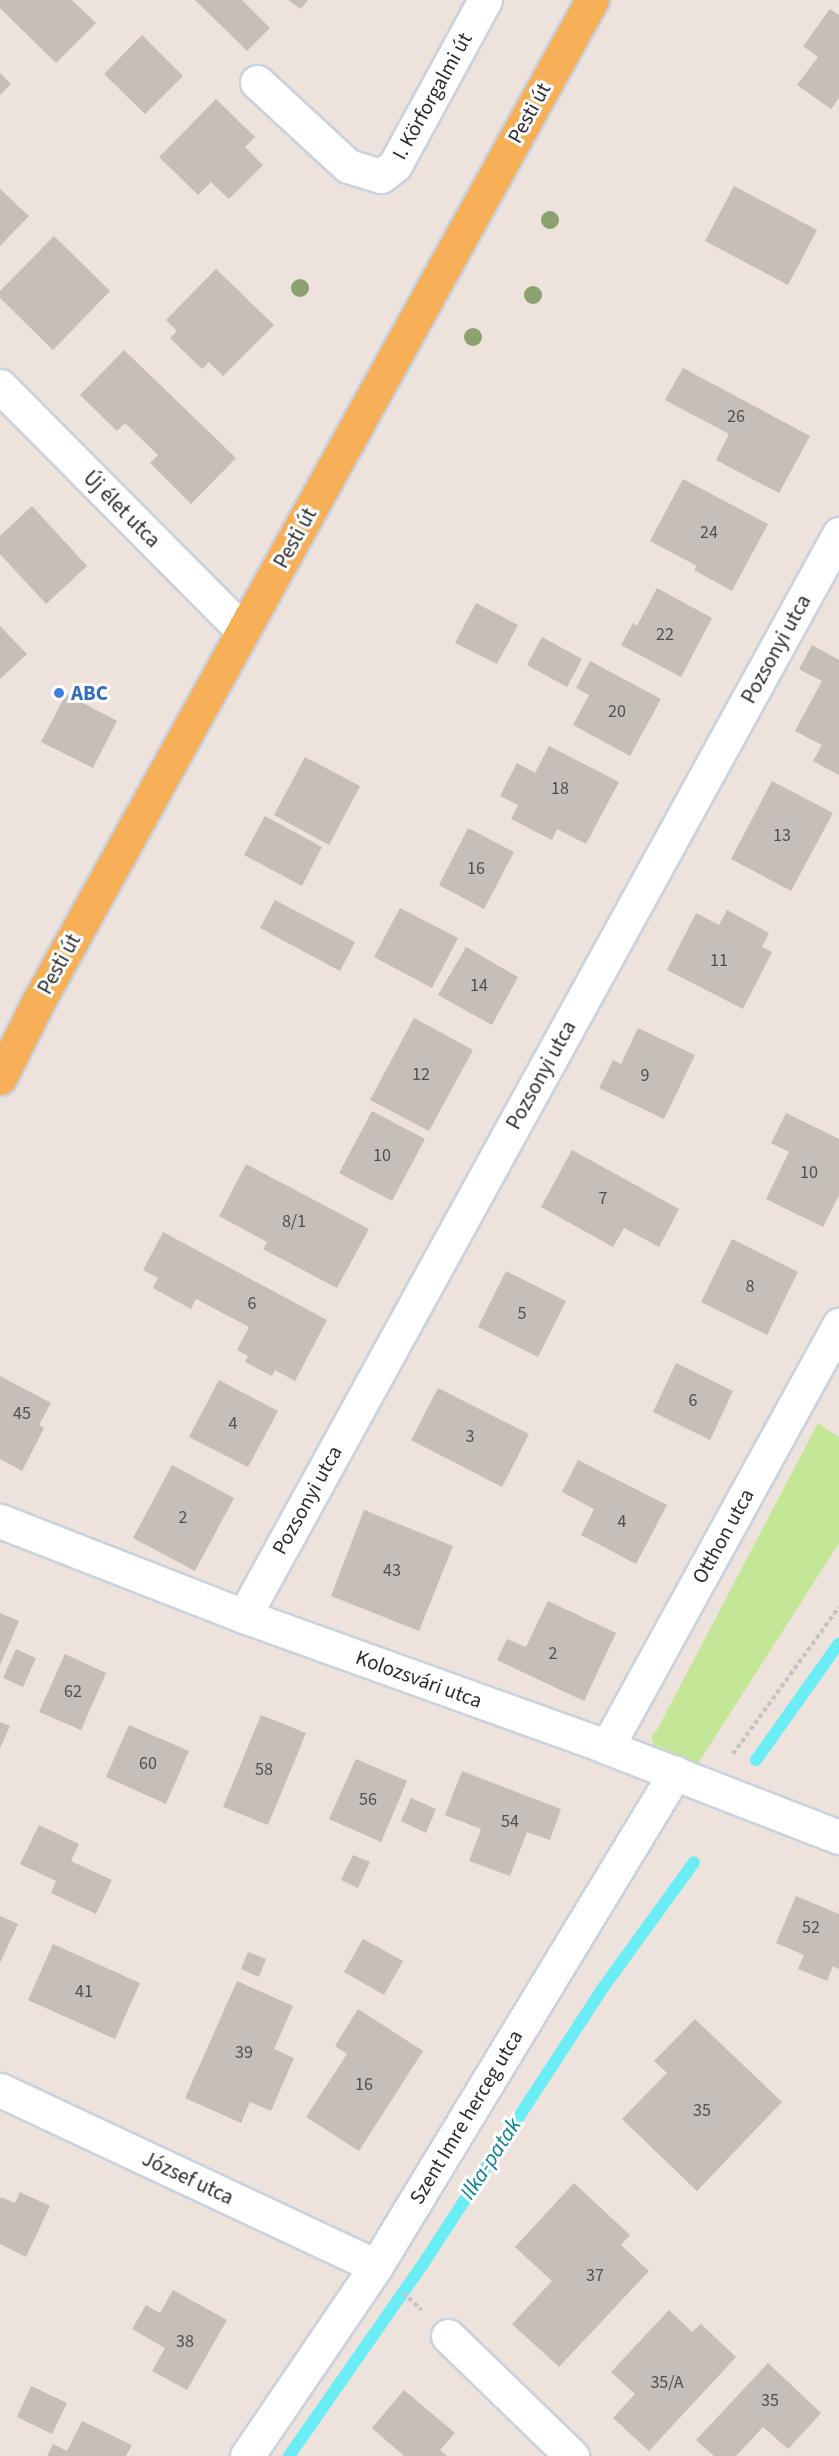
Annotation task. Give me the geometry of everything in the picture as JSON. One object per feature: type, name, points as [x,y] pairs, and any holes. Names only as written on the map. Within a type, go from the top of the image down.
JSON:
[{"type":"main road","name":"Pesti út","points":[[0,1078],[38,1002],[592,0]]},
{"type":"street","name":"I. Körforgalmi út","points":[[257,82],[348,166],[381,176],[395,165],[485,0]]},
{"type":"street","name":"Új élet utca","points":[[0,386],[243,631]]},
{"type":"street","name":"Pozsonyi utca","points":[[244,1616],[839,534]]},
{"type":"street","name":"Otthon utca","points":[[607,1747],[839,1325]]},
{"type":"street","name":"Kolozsvári utca","points":[[0,1521],[244,1616],[607,1747],[710,1789],[839,1837]]},
{"type":"street","name":"Szent Imre herceg utca","points":[[248,2456],[376,2266],[675,1773]]},
{"type":"street","name":"József utca","points":[[0,2090],[376,2266]]},
{"type":"street","points":[[448,2336],[572,2456]]},
{"type":"path","points":[[710,1789],[839,1607]]},
{"type":"green space","points":[[818,1423],[839,1437],[839,1543],[697,1765],[655,1748],[651,1736],[657,1730]]},
{"type":"building","points":[[0,0],[72,0],[96,23],[56,63],[0,8]]},
{"type":"building","points":[[195,0],[242,0],[270,28],[247,51]]},
{"type":"building","points":[[288,0],[308,0],[301,9]]},
{"type":"building","points":[[830,9],[839,15],[839,98],[831,109],[797,85],[818,57],[803,46]]},
{"type":"building","points":[[142,35],[183,76],[145,114],[104,74]]},
{"type":"building","points":[[0,73],[11,84],[0,95]]},
{"type":"building","points":[[216,99],[255,137],[245,147],[263,165],[229,199],[211,182],[198,195],[159,157]]},
{"type":"building","points":[[734,186],[817,230],[788,285],[705,241]]},
{"type":"building","points":[[0,189],[29,216],[0,246]]},
{"type":"building","points":[[54,236],[110,291],[53,350],[0,298],[0,291]]},
{"type":"building","points":[[216,269],[274,325],[223,376],[209,362],[202,369],[170,338],[177,331],[166,320]]},
{"type":"building","points":[[124,350],[236,458],[191,504],[150,463],[158,455],[125,423],[117,431],[80,395]]},
{"type":"building","points":[[683,368],[810,436],[779,493],[716,460],[729,434],[665,400]]},
{"type":"building","points":[[683,479],[768,524],[732,591],[694,570],[697,566],[650,541]]},
{"type":"building","points":[[32,506],[87,566],[46,604],[0,554],[0,536]]},
{"type":"building","points":[[657,588],[712,618],[681,677],[621,645],[633,623],[637,626]]},
{"type":"building","points":[[476,603],[518,625],[497,664],[455,643]]},
{"type":"building","points":[[0,626],[27,654],[0,679]]},
{"type":"building","points":[[542,637],[582,659],[567,687],[527,665]]},
{"type":"building","points":[[812,645],[839,660],[839,775],[813,761],[822,745],[795,731],[822,681],[799,669]]},
{"type":"building","points":[[590,661],[661,699],[630,756],[573,725],[589,695],[576,688]]},
{"type":"building","points":[[66,694],[117,721],[93,768],[41,742]]},
{"type":"building","points":[[549,746],[619,782],[586,844],[557,829],[552,840],[511,819],[518,805],[500,796],[517,763],[535,773]]},
{"type":"building","points":[[305,757],[360,786],[329,845],[274,815]]},
{"type":"building","points":[[772,781],[833,813],[791,891],[731,859]]},
{"type":"building","points":[[265,816],[322,847],[302,886],[244,855]]},
{"type":"building","points":[[468,828],[514,852],[484,909],[439,885]]},
{"type":"building","points":[[275,900],[355,942],[340,971],[260,928]]},
{"type":"building","points":[[400,908],[458,938],[432,988],[374,957]]},
{"type":"building","points":[[727,910],[769,933],[762,947],[772,952],[743,1009],[667,970],[696,913],[719,925]]},
{"type":"building","points":[[466,947],[518,977],[492,1025],[438,995]]},
{"type":"building","points":[[414,1018],[473,1050],[429,1131],[370,1100]]},
{"type":"building","points":[[638,1028],[695,1055],[664,1119],[599,1088],[613,1060],[621,1064]]},
{"type":"building","points":[[372,1111],[425,1139],[392,1201],[339,1173]]},
{"type":"building","points":[[786,1113],[839,1139],[839,1195],[823,1227],[766,1199],[789,1152],[771,1143]]},
{"type":"building","points":[[572,1150],[679,1209],[659,1247],[624,1228],[613,1247],[541,1207]]},
{"type":"building","points":[[246,1164],[369,1229],[337,1288],[263,1249],[267,1242],[219,1216]]},
{"type":"building","points":[[163,1232],[327,1320],[295,1381],[275,1370],[272,1376],[245,1362],[248,1356],[237,1350],[249,1327],[196,1299],[191,1309],[153,1288],[158,1278],[143,1270]]},
{"type":"building","points":[[732,1239],[798,1272],[767,1335],[701,1302]]},
{"type":"building","points":[[506,1271],[566,1301],[538,1357],[478,1327]]},
{"type":"building","points":[[676,1363],[733,1391],[710,1440],[653,1412]]},
{"type":"building","points":[[0,1376],[51,1403],[39,1425],[44,1428],[22,1471],[0,1459]]},
{"type":"building","points":[[219,1380],[278,1411],[248,1467],[189,1437]]},
{"type":"building","points":[[438,1388],[529,1434],[502,1487],[411,1440]]},
{"type":"building","points":[[578,1460],[667,1505],[636,1564],[581,1535],[594,1509],[562,1492]]},
{"type":"building","points":[[172,1465],[234,1498],[195,1571],[133,1538]]},
{"type":"building","points":[[364,1510],[453,1546],[419,1631],[331,1596]]},
{"type":"building","points":[[548,1601],[616,1633],[584,1701],[497,1660],[507,1639],[526,1647]]},
{"type":"building","points":[[0,1613],[19,1621],[0,1665]]},
{"type":"building","points":[[16,1649],[36,1658],[23,1687],[3,1678]]},
{"type":"building","points":[[65,1654],[106,1673],[81,1730],[39,1712]]},
{"type":"building","points":[[261,1715],[306,1733],[268,1825],[223,1807]]},
{"type":"building","points":[[0,1722],[10,1726],[0,1748]]},
{"type":"building","points":[[129,1725],[189,1751],[166,1804],[106,1777]]},
{"type":"building","points":[[356,1759],[407,1781],[381,1842],[329,1819]]},
{"type":"building","points":[[462,1771],[561,1809],[550,1840],[527,1832],[510,1876],[469,1861],[481,1829],[445,1815]]},
{"type":"building","points":[[411,1798],[436,1809],[426,1833],[401,1821]]},
{"type":"building","points":[[39,1825],[79,1844],[71,1861],[112,1880],[96,1914],[51,1893],[56,1881],[20,1864]]},
{"type":"building","points":[[353,1855],[370,1862],[358,1888],[341,1880]]},
{"type":"building","points":[[796,1896],[839,1914],[839,1969],[833,1966],[827,1981],[798,1969],[804,1955],[776,1943]]},
{"type":"building","points":[[0,1916],[18,1924],[0,1963]]},
{"type":"building","points":[[363,1939],[403,1961],[384,1995],[344,1972]]},
{"type":"building","points":[[53,1944],[140,1983],[115,2039],[28,2000]]},
{"type":"building","points":[[248,1952],[266,1959],[259,1977],[241,1969]]},
{"type":"building","points":[[237,1981],[293,2006],[274,2049],[294,2058],[271,2111],[250,2102],[241,2123],[185,2098]]},
{"type":"building","points":[[358,2009],[423,2051],[359,2151],[306,2117],[347,2054],[335,2046]]},
{"type":"building","points":[[695,2019],[782,2102],[697,2191],[622,2119],[667,2073],[654,2061]]},
{"type":"building","points":[[574,2183],[630,2235],[621,2245],[649,2271],[559,2367],[512,2324],[552,2281],[515,2247]]},
{"type":"building","points":[[20,2192],[50,2206],[26,2257],[0,2244],[0,2199],[1,2197],[15,2203]]},
{"type":"building","points":[[173,2290],[227,2320],[187,2390],[152,2371],[165,2348],[132,2329],[146,2305],[160,2313]]},
{"type":"building","points":[[669,2310],[692,2332],[701,2324],[736,2357],[649,2451],[613,2418],[635,2394],[611,2372]]},
{"type":"building","points":[[768,2363],[821,2413],[788,2449],[763,2427],[736,2456],[714,2456],[696,2440]]},
{"type":"building","points":[[31,2386],[67,2403],[52,2434],[17,2417]]},
{"type":"building","points":[[404,2390],[455,2433],[440,2450],[447,2456],[404,2456],[372,2428]]},
{"type":"building","points":[[82,2421],[132,2445],[126,2456],[47,2456],[53,2444],[67,2451]]},
{"type":"waterway","name":"Ilka-patak","points":[[756,1760],[839,1643]]},
{"type":"waterway","name":"Ilka-patak","points":[[289,2456],[423,2264],[600,1992],[694,1862]]},
{"type":"place","name":"ABC","points":[[59,693]]}]
